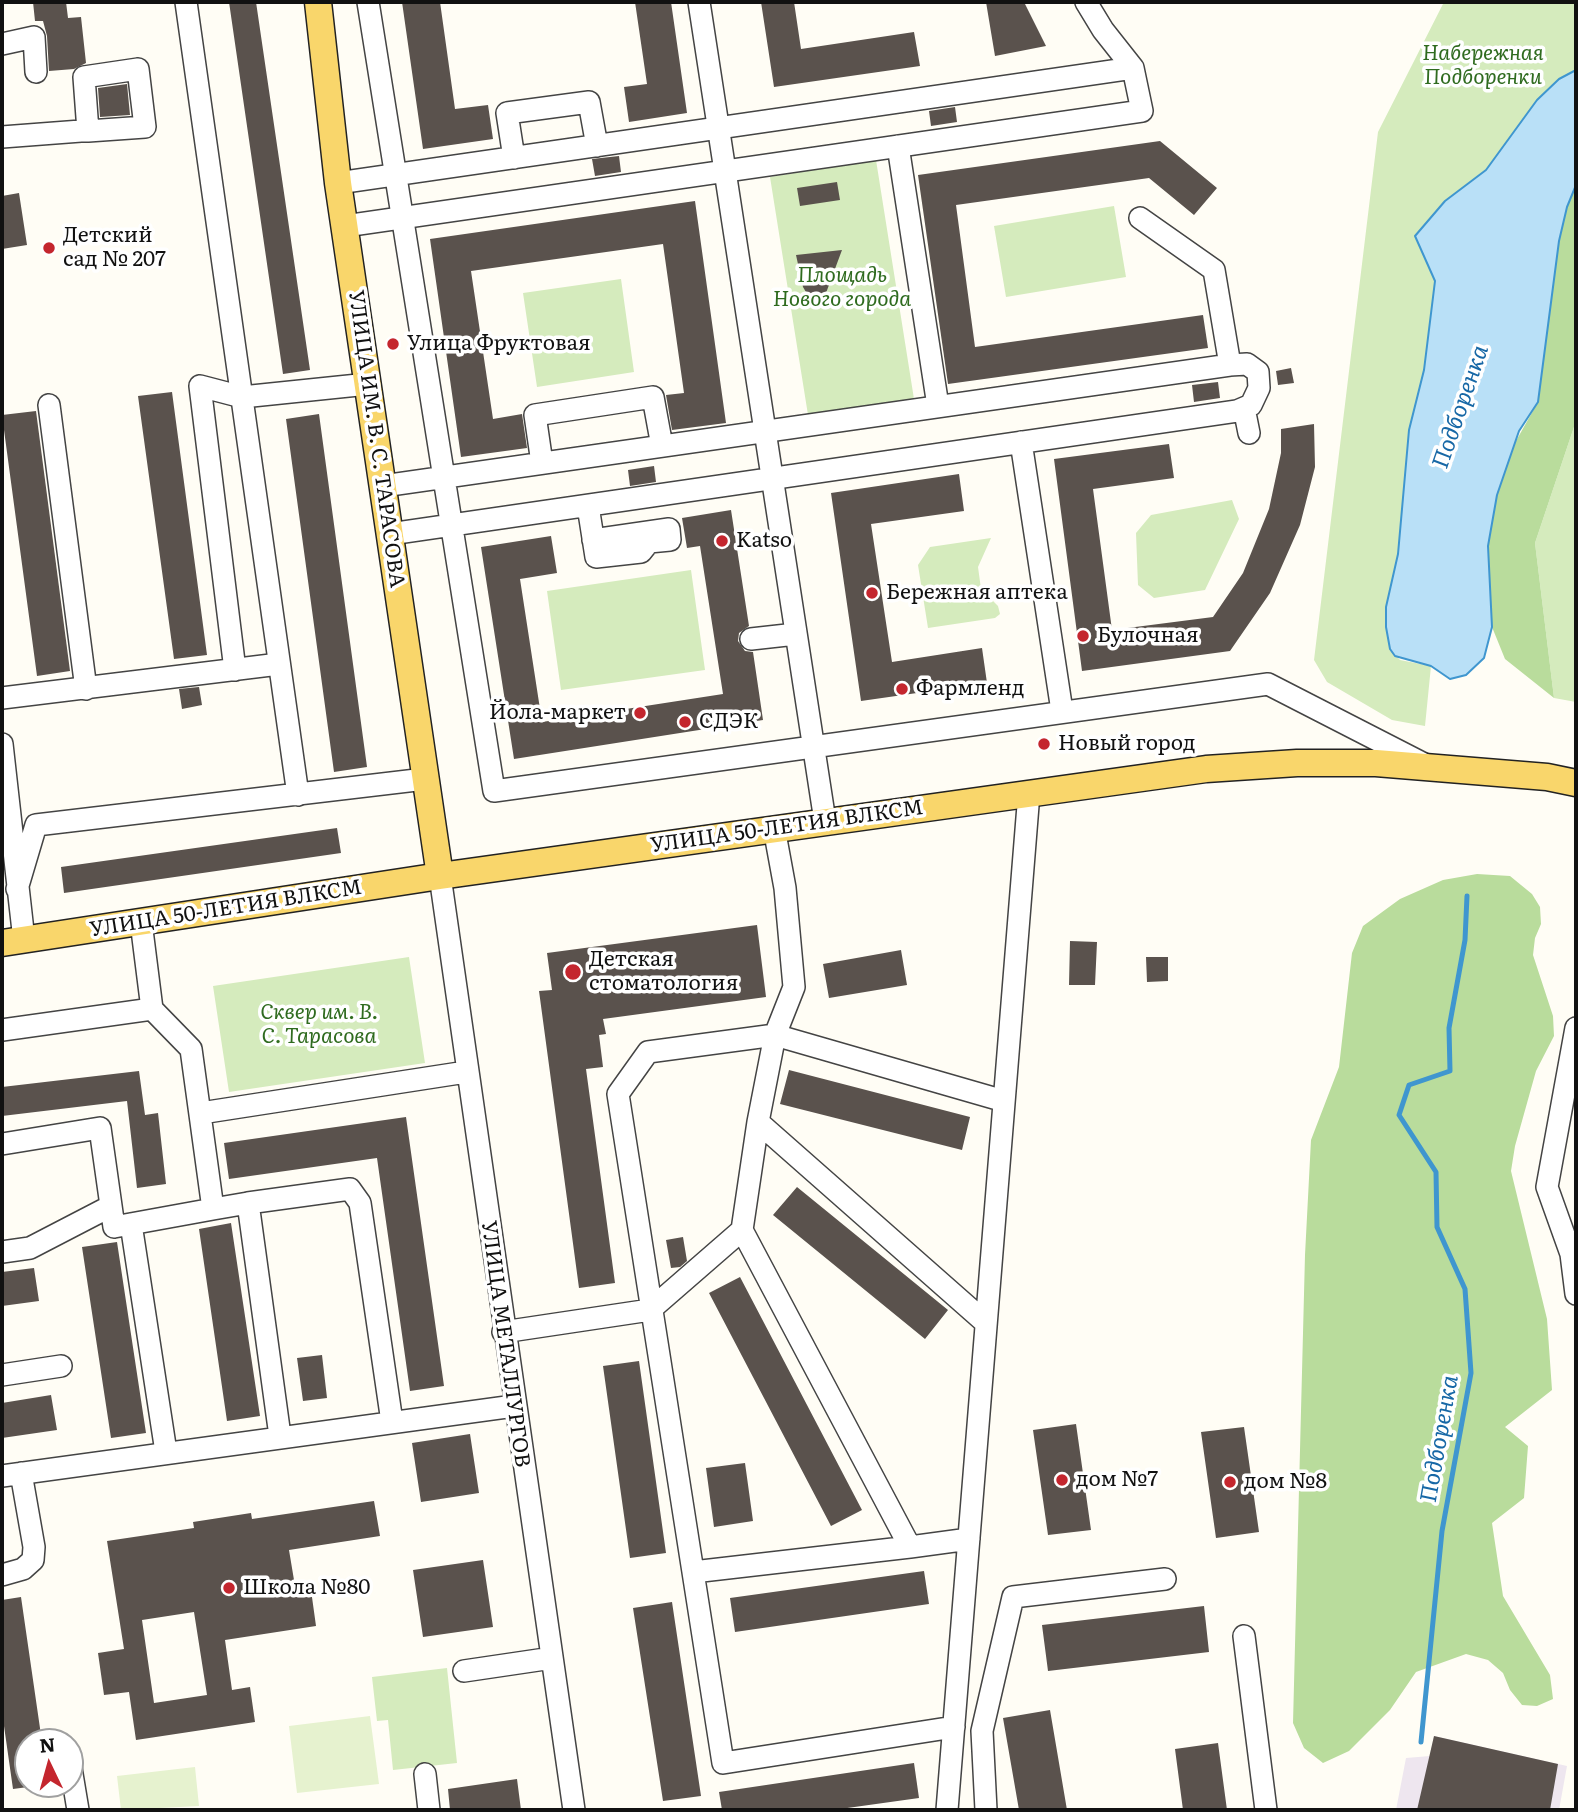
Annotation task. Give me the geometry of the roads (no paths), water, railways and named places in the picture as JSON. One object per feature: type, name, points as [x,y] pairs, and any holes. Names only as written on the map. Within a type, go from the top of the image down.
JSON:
[{"type":"main road","name":"УЛИЦА ИМ. В. С. ТАРАСОВА","points":[[318,2],[338,183],[440,876]]},
{"type":"main road","name":"УЛИЦА 50-ЛЕТИЯ ВЛКСМ","points":[[13,942],[440,876],[1206,769],[1297,762],[1429,766],[1576,783]]},
{"type":"street","points":[[186,2],[298,795]]},
{"type":"street","points":[[368,2],[494,791],[1268,684],[1429,766]]},
{"type":"street","points":[[699,2],[825,821]]},
{"type":"street","points":[[345,226],[1142,111],[1133,68],[1086,2]]},
{"type":"street","points":[[2,44],[34,37],[36,72]]},
{"type":"street","points":[[338,183],[1133,68]]},
{"type":"street","points":[[514,158],[507,113],[589,102],[597,146]]},
{"type":"street","points":[[2,136],[88,131]]},
{"type":"street","points":[[898,146],[937,406]]},
{"type":"street","points":[[1140,218],[1214,270],[1230,365]]},
{"type":"street","points":[[383,486],[937,406],[1054,380],[1230,365],[1247,365],[1258,372],[1259,388],[1251,405],[1244,408],[390,534]]},
{"type":"street","points":[[235,670],[200,387],[242,397],[368,384]]},
{"type":"street","points":[[542,463],[535,415],[653,397],[662,446]]},
{"type":"street","points":[[49,405],[86,689]]},
{"type":"street","points":[[1244,408],[1250,433]]},
{"type":"street","points":[[1021,442],[1062,711]]},
{"type":"street","points":[[588,506],[593,540]]},
{"type":"street","points":[[751,639],[796,634]]},
{"type":"street","points":[[2,698],[279,664]]},
{"type":"street","points":[[2,744],[17,889],[13,942]]},
{"type":"street","points":[[17,889],[36,825],[425,779]]},
{"type":"street","points":[[947,1810],[1029,793]]},
{"type":"street","points":[[774,828],[785,888],[794,987],[775,1035],[758,1122],[742,1230],[909,1547]]},
{"type":"street","name":"УЛИЦА МЕТАЛЛУРГОВ","points":[[440,876],[573,1810]]},
{"type":"street","points":[[141,922],[152,1009],[191,1049],[213,1209]]},
{"type":"street","points":[[2,1030],[152,1009]]},
{"type":"street","points":[[1576,1028],[1547,1187],[1571,1254],[1576,1294]]},
{"type":"street","points":[[954,1727],[723,1763],[618,1094],[648,1052],[775,1035],[1004,1101]]},
{"type":"street","points":[[201,1113],[466,1072]]},
{"type":"street","points":[[758,1122],[986,1323]]},
{"type":"street","points":[[2,1144],[100,1128],[114,1227],[248,1203],[350,1189],[360,1203],[392,1422]]},
{"type":"street","points":[[248,1203],[280,1436]]},
{"type":"street","points":[[2,1252],[30,1248],[111,1206]]},
{"type":"street","points":[[131,1224],[166,1452]]},
{"type":"street","points":[[503,1332],[650,1310],[742,1230]]},
{"type":"street","points":[[2,1375],[61,1366]]},
{"type":"street","points":[[2,1575],[23,1569],[33,1560],[34,1547],[11,1475],[514,1405]]},
{"type":"street","points":[[693,1572],[969,1539]]},
{"type":"street","points":[[986,1810],[982,1731],[1013,1597],[1165,1579]]},
{"type":"street","points":[[1244,1636],[1266,1810]]},
{"type":"street","points":[[464,1671],[552,1658]]},
{"type":"street","points":[[425,1774],[429,1810]]},
{"type":"water","points":[[1576,70],[1576,185],[1567,207],[1559,241],[1538,402],[1519,431],[1497,495],[1488,546],[1492,627],[1484,658],[1466,675],[1450,679],[1431,666],[1395,656],[1390,649],[1386,627],[1386,607],[1398,554],[1409,430],[1424,370],[1435,281],[1415,236],[1445,201],[1486,170],[1537,100],[1559,79]]},
{"type":"waterway","name":"Подборенка","points":[[1421,1742],[1442,1531],[1471,1373],[1465,1289],[1437,1227],[1436,1172],[1399,1115],[1409,1085],[1450,1071],[1449,1028],[1465,940],[1467,896]]},
{"type":"place","name":"Детский сад № 207","points":[[49,248]]},
{"type":"place","name":"Улица Фруктовая","points":[[393,344]]},
{"type":"place","name":"Katso","points":[[722,541]]},
{"type":"place","name":"Бережная аптека","points":[[872,593]]},
{"type":"place","name":"Булочная","points":[[1083,636]]},
{"type":"place","name":"Фармленд","points":[[902,689]]},
{"type":"place","name":"Йола-маркет","points":[[640,713]]},
{"type":"place","name":"СДЭК","points":[[685,722]]},
{"type":"place","name":"Новый город","points":[[1044,744]]},
{"type":"place","name":"Детская стоматология","points":[[573,972]]},
{"type":"place","name":"дом №7","points":[[1062,1480]]},
{"type":"place","name":"дом №8","points":[[1230,1482]]},
{"type":"place","name":"Школа №80","points":[[229,1588]]},
{"type":"park label","name":"Набережная Подборенки","points":[[1483,66]]},
{"type":"park label","name":"Площадь Нового города","points":[[842,288]]},
{"type":"park label","name":"Сквер им. В. С. Тарасова","points":[[319,1025]]}]
